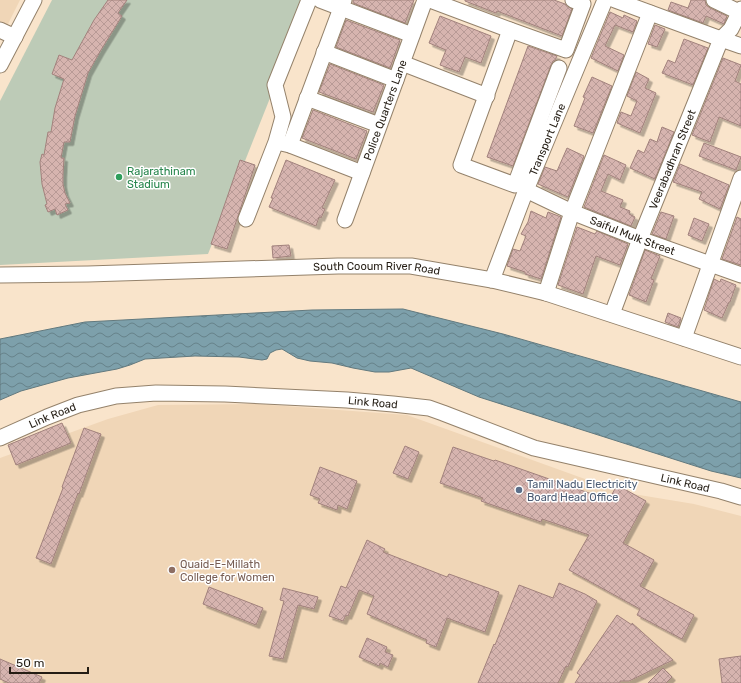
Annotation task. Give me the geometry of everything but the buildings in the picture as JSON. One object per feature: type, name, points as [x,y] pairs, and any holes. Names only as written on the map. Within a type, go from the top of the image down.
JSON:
[{"type":"street","points":[[0,65],[34,0]]},
{"type":"street","points":[[283,144],[283,117],[275,85],[309,0]]},
{"type":"street","points":[[320,0],[342,4],[412,35]]},
{"type":"street","name":"Police Quarters Lane","points":[[345,220],[425,0]]},
{"type":"street","points":[[430,0],[566,50],[583,4],[573,0]]},
{"type":"street","name":"Transport Lane","points":[[492,280],[526,190],[605,0]]},
{"type":"street","points":[[615,0],[741,46]]},
{"type":"street","points":[[714,0],[740,11]]},
{"type":"street","points":[[246,219],[307,98],[342,4]]},
{"type":"street","name":"Veerabadhran Street","points":[[612,314],[640,239],[721,39],[731,29],[740,11]]},
{"type":"street","points":[[546,293],[572,212],[650,13]]},
{"type":"street","points":[[0,30],[15,36]]},
{"type":"street","points":[[510,30],[461,165],[515,185],[559,68]]},
{"type":"street","points":[[324,52],[396,80]]},
{"type":"street","points":[[402,63],[487,96]]},
{"type":"street","points":[[307,98],[379,126]]},
{"type":"street","points":[[283,144],[362,173]]},
{"type":"street","points":[[684,338],[741,178]]},
{"type":"street","name":"Saiful Mulk Street","points":[[526,190],[572,212],[741,276]]},
{"type":"street","name":"South Cooum River Road","points":[[0,275],[88,274],[338,266],[410,266],[492,280],[546,293],[741,357]]},
{"type":"street","name":"Link Road","points":[[0,438],[47,416],[78,405],[102,399],[136,394],[225,394],[393,404],[429,408],[534,448],[722,491],[741,497]]},
{"type":"shaded area","points":[[0,0],[20,0],[0,40]]},
{"type":"shaded area","points":[[257,404],[407,415],[621,492],[694,504],[741,516],[741,683],[0,683],[0,458],[108,419],[158,405]]},
{"type":"green space","name":"Rajarathinam Stadium","points":[[52,0],[309,0],[208,254],[0,265],[0,101]]},
{"type":"water","points":[[403,309],[503,334],[741,402],[741,478],[711,471],[479,397],[411,368],[389,372],[375,372],[332,363],[297,358],[282,349],[270,353],[267,359],[262,360],[239,357],[195,356],[145,359],[117,369],[68,378],[21,391],[0,400],[0,339],[85,322],[312,310]]},
{"type":"place","name":"Rajarathinam Stadium","points":[[119,177]]},
{"type":"place","name":"Tamil Nadu Electricity Board Head Office","points":[[519,490]]},
{"type":"place","name":"Quaid-E-Millath College for Women","points":[[172,570]]}]
